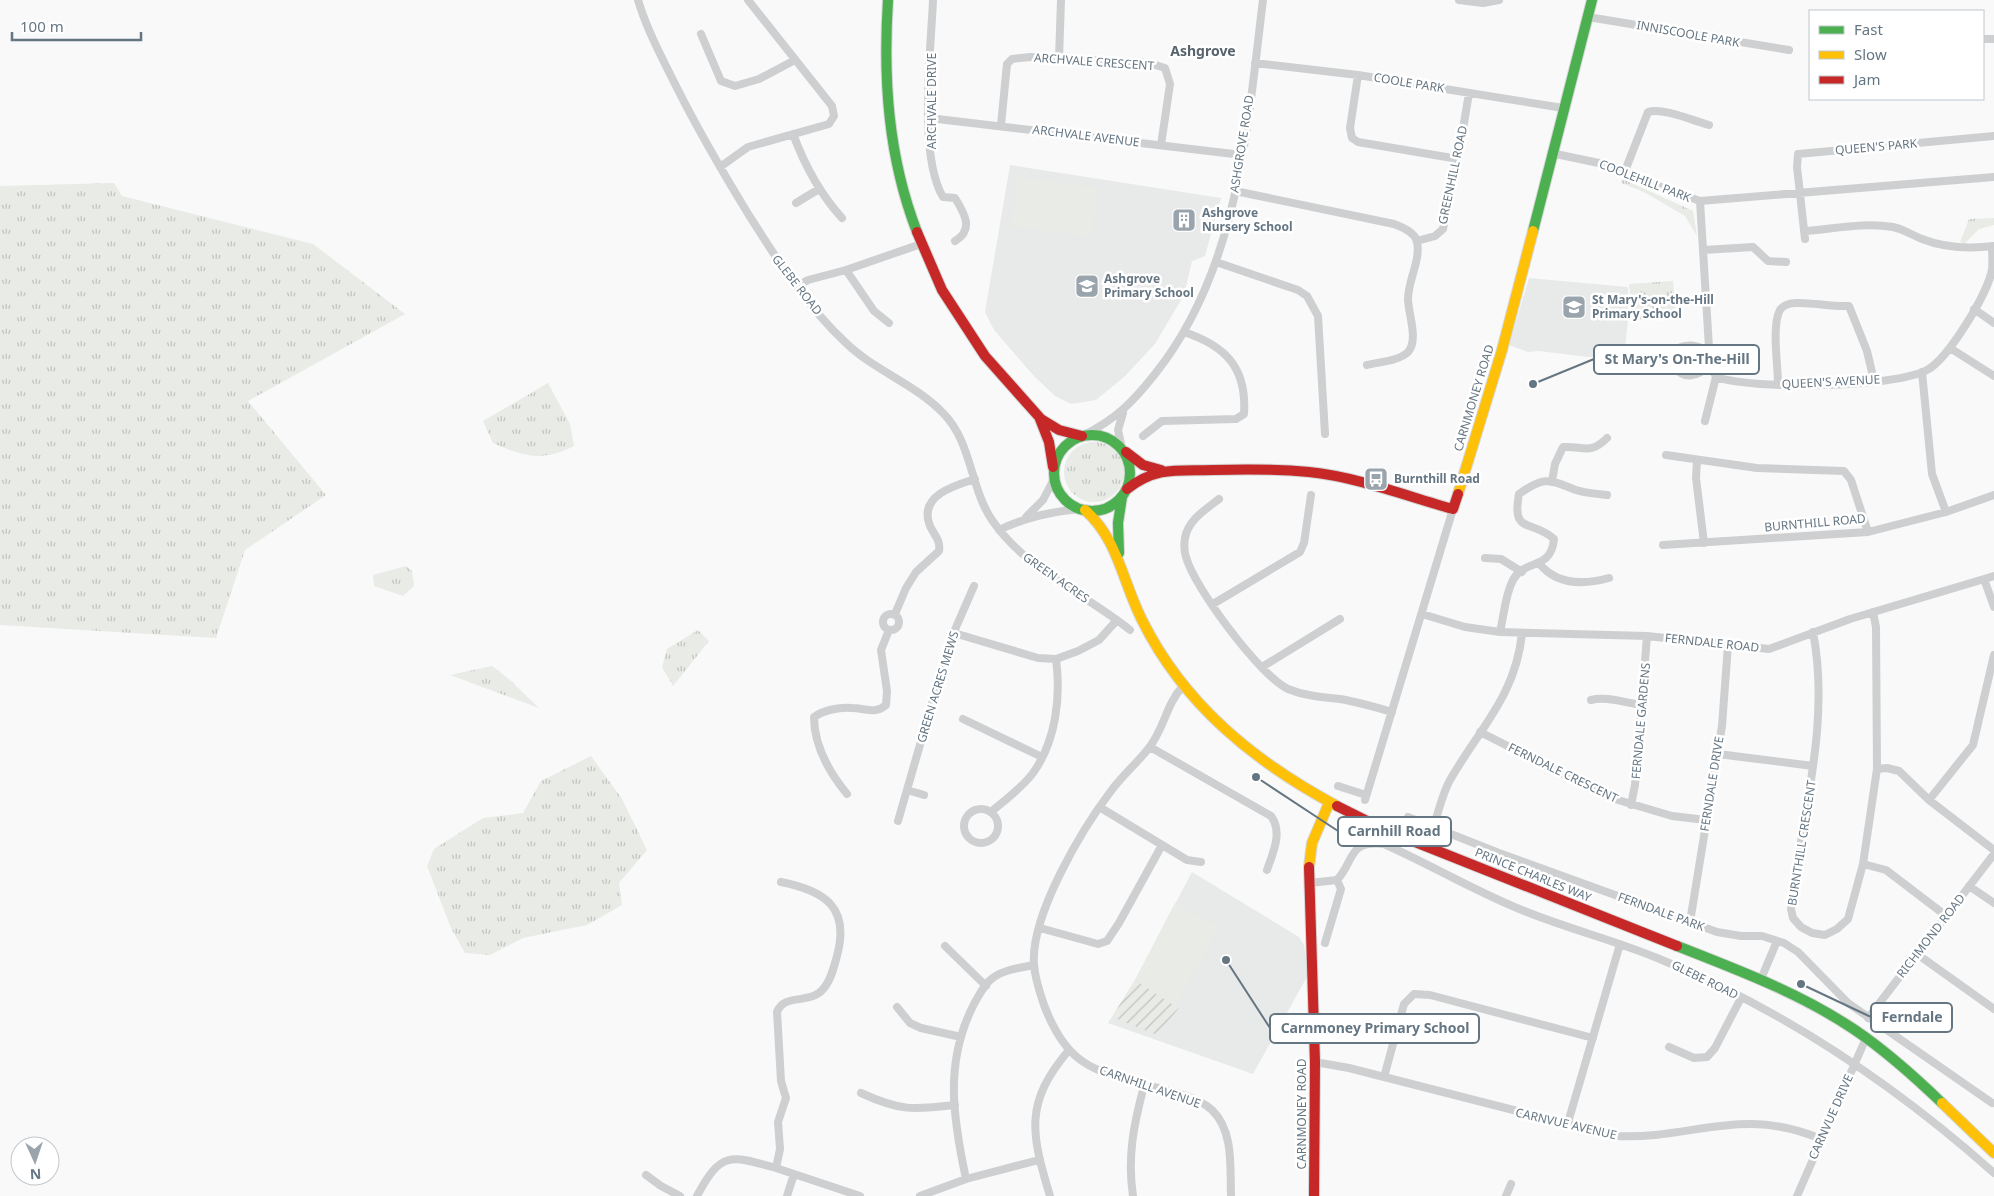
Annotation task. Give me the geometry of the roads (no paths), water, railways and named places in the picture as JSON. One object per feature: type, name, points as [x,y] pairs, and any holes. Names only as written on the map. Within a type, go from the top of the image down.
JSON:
[{"type":"street","name":"GLEBE ROAD","points":[[638,0],[648,29],[694,123],[772,252],[846,343],[868,361],[924,396],[942,412],[957,433],[990,518],[1000,530]]},
{"type":"street","points":[[720,168],[748,147],[828,124],[834,116],[832,106],[748,0]]},
{"type":"street","points":[[888,0],[885,58],[891,136],[899,177],[921,244],[950,303],[997,372],[1038,417],[1060,432],[1101,435],[1116,442],[1143,465],[1162,471]]},
{"type":"street","name":"ARCHVALE DRIVE","points":[[934,0],[929,118],[932,154],[937,187],[943,197],[955,198],[966,218],[967,228],[962,237],[955,241]]},
{"type":"street","points":[[1059,58],[1061,0]]},
{"type":"street","name":"ASHGROVE ROAD","points":[[1083,435],[1108,423],[1125,409],[1161,367],[1184,332],[1216,262],[1235,191],[1242,155],[1263,0]]},
{"type":"street","points":[[1459,0],[1483,3],[1499,0]]},
{"type":"street","name":"CARNMONEY ROAD","points":[[1338,786],[1366,798],[1502,350],[1592,0]]},
{"type":"street","name":"INNISCOOLE PARK","points":[[1588,17],[1789,50]]},
{"type":"street","points":[[701,34],[721,81],[735,86],[759,79],[795,60]]},
{"type":"street","name":"ARCHVALE CRESCENT","points":[[1001,125],[1008,64],[1012,59],[1030,57],[1059,58],[1149,64],[1165,68],[1170,84],[1161,145]]},
{"type":"street","name":"COOLE PARK","points":[[1255,63],[1358,75],[1563,108]]},
{"type":"street","points":[[1358,75],[1350,128],[1352,138],[1358,142],[1458,159]]},
{"type":"street","name":"GREENHILL ROAD","points":[[1417,241],[1427,240],[1443,229],[1458,159],[1469,93]]},
{"type":"street","points":[[1625,171],[1648,112],[1653,110],[1664,112],[1709,125]]},
{"type":"street","name":"ARCHVALE AVENUE","points":[[929,118],[1001,125],[1242,155]]},
{"type":"street","points":[[793,134],[804,164],[819,189],[842,218]]},
{"type":"street","name":"QUEEN'S PARK","points":[[1993,246],[1972,249],[1949,247],[1922,239],[1896,227],[1876,225],[1804,235],[1798,154],[1994,136]]},
{"type":"street","name":"COOLEHILL PARK","points":[[1552,153],[1602,163],[1682,196],[1700,201],[1800,194]]},
{"type":"street","points":[[1800,194],[1994,177]]},
{"type":"street","points":[[796,203],[819,189]]},
{"type":"street","points":[[1235,191],[1394,224],[1406,229],[1417,241],[1416,260],[1410,280],[1408,300],[1412,342],[1408,352],[1395,359],[1367,364]]},
{"type":"street","points":[[1700,201],[1710,364],[1716,377],[1706,421]]},
{"type":"street","points":[[798,286],[808,280],[846,270],[921,244]]},
{"type":"street","name":"QUEEN'S AVENUE","points":[[1716,377],[1728,381],[1778,385],[1837,384],[1874,381],[1929,369],[1950,348],[1985,292],[1992,269],[1993,246]]},
{"type":"street","points":[[1704,250],[1753,247],[1768,262],[1786,262]]},
{"type":"street","points":[[1216,262],[1298,290],[1314,306],[1320,328],[1324,434]]},
{"type":"street","points":[[846,270],[874,311],[889,323]]},
{"type":"street","points":[[1778,385],[1779,311],[1784,306],[1794,303],[1830,307],[1849,306],[1867,351],[1874,381]]},
{"type":"street","points":[[1974,309],[1994,323]]},
{"type":"street","points":[[1143,436],[1162,421],[1236,419],[1244,414],[1245,400],[1240,376],[1233,363],[1222,349],[1206,339],[1184,332]]},
{"type":"street","points":[[1709,352],[1689,344],[1680,346],[1674,351],[1672,363],[1682,374],[1692,376],[1703,372],[1710,364]]},
{"type":"street","points":[[1950,348],[1994,376]]},
{"type":"street","points":[[1922,372],[1932,474],[1946,512]]},
{"type":"street","name":"ASHGROVE ROAD","points":[[1124,450],[1118,430],[1119,422],[1125,409]]},
{"type":"street","points":[[1038,417],[1049,442],[1054,476],[1060,494],[1072,505],[1082,510]]},
{"type":"street","points":[[1024,518],[1043,500],[1054,476],[1055,463],[1062,450],[1073,440],[1083,435]]},
{"type":"street","points":[[1552,481],[1554,464],[1563,447],[1584,450],[1598,448],[1607,438]]},
{"type":"street","points":[[1124,450],[1131,470],[1125,493]]},
{"type":"street","points":[[1666,456],[1757,468],[1844,471],[1851,480],[1868,532]]},
{"type":"street","points":[[1697,460],[1696,478],[1704,544]]},
{"type":"street","points":[[1000,530],[1024,518],[1048,512],[1105,509],[1143,477],[1162,471],[1261,468],[1310,472],[1345,478],[1453,509]]},
{"type":"street","points":[[895,614],[906,588],[916,572],[940,551],[940,543],[928,522],[928,508],[936,496],[948,488],[975,479]]},
{"type":"street","points":[[1500,632],[1514,578],[1546,560],[1553,549],[1554,539],[1545,531],[1526,526],[1518,520],[1516,511],[1519,494],[1535,482],[1552,481],[1577,491],[1606,495]]},
{"type":"street","name":"PRINCE CHARLES WAY","points":[[1119,564],[1118,528],[1125,493]]},
{"type":"street","points":[[1213,604],[1300,552],[1304,543],[1311,495]]},
{"type":"street","name":"BURNTHILL ROAD","points":[[1662,546],[1868,532],[1946,512],[1994,496]]},
{"type":"street","points":[[1219,499],[1189,525],[1184,546],[1191,569],[1227,627],[1275,680],[1295,691],[1359,703],[1392,712]]},
{"type":"street","name":"PRINCE CHARLES WAY","points":[[1082,510],[1103,527],[1129,592],[1149,634],[1183,686],[1240,745],[1268,766],[1330,803],[1384,830],[1760,979],[1812,1004],[1866,1038],[1929,1091],[1994,1153]]},
{"type":"street","name":"GREEN ACRES","points":[[1000,530],[1018,552],[1130,630]]},
{"type":"street","points":[[1485,558],[1502,559],[1522,572]]},
{"type":"street","points":[[1539,563],[1548,575],[1558,578],[1592,582],[1609,578]]},
{"type":"street","name":"FERNDALE ROAD","points":[[1422,614],[1465,627],[1500,632],[1647,636],[1769,649],[1812,632],[1873,612],[1994,576]]},
{"type":"street","points":[[1984,579],[1994,607]]},
{"type":"street","name":"GREEN ACRES MEWS","points":[[898,821],[954,633],[974,586]]},
{"type":"street","name":"BURNTHILL CRESCENT","points":[[1812,632],[1818,661],[1813,766],[1791,909],[1793,918],[1801,927],[1812,933],[1825,934],[1837,929],[1848,919],[1863,864],[1877,769],[1876,627],[1873,612]]},
{"type":"street","points":[[895,614],[899,618],[900,623],[895,630],[889,630],[883,624],[883,619],[887,615],[895,614]]},
{"type":"street","points":[[1262,667],[1340,619]]},
{"type":"street","points":[[954,633],[1038,658],[1056,659],[1078,651],[1099,640],[1117,620]]},
{"type":"street","points":[[846,794],[830,773],[814,732],[814,717],[823,711],[852,708],[871,711],[882,709],[886,704],[887,691],[881,650],[889,630]]},
{"type":"street","points":[[1433,827],[1449,782],[1480,732],[1496,712],[1512,681],[1520,653],[1522,633]]},
{"type":"street","name":"FERNDALE GARDENS","points":[[1631,805],[1643,705],[1647,636]]},
{"type":"street","name":"FERNDALE DRIVE","points":[[1690,922],[1718,754],[1728,645]]},
{"type":"street","points":[[1930,800],[1973,745],[1994,654]]},
{"type":"street","points":[[990,812],[997,821],[996,832],[989,840],[984,842],[973,840],[966,833],[964,822],[967,817],[975,810],[990,812],[1033,773],[1048,746],[1056,717],[1058,675],[1056,659]]},
{"type":"street","points":[[966,1179],[958,1136],[954,1080],[956,1048],[969,1014],[992,978],[1006,970],[1034,965],[1040,928],[1056,882],[1079,837],[1101,808],[1110,792],[1150,747],[1172,701],[1183,686]]},
{"type":"street","points":[[1591,700],[1603,697],[1616,702],[1643,705]]},
{"type":"street","points":[[963,719],[1042,757]]},
{"type":"street","name":"FERNDALE CRESCENT","points":[[1480,732],[1592,790],[1631,805],[1672,816],[1706,820]]},
{"type":"street","points":[[1150,747],[1272,816],[1277,823],[1276,846],[1267,870]]},
{"type":"street","points":[[1718,754],[1813,766]]},
{"type":"street","points":[[1877,769],[1899,771],[1930,800],[1994,850]]},
{"type":"street","points":[[907,790],[924,794]]},
{"type":"street","name":"CARNMONEY ROAD","points":[[1314,1196],[1315,1062],[1310,883],[1312,843],[1330,803]]},
{"type":"street","points":[[1101,808],[1187,860],[1201,862]]},
{"type":"street","name":"FERNDALE PARK","points":[[1408,817],[1717,932],[1741,936],[1762,936],[1777,941],[1798,952],[1848,1003],[1992,1103]]},
{"type":"street","name":"GLEBE ROAD","points":[[1336,880],[1355,851],[1373,843],[1384,844],[1518,909],[1662,960],[1775,1016],[1854,1064],[1931,1121],[1994,1173]]},
{"type":"street","points":[[1040,928],[1091,942],[1107,942],[1162,845]]},
{"type":"street","name":"RICHMOND ROAD","points":[[1868,1018],[1994,854]]},
{"type":"street","points":[[1863,864],[1886,870],[1946,915]]},
{"type":"street","points":[[1310,883],[1336,880],[1341,889],[1325,943]]},
{"type":"street","points":[[776,1168],[780,1149],[778,1122],[786,1098],[781,1081],[777,1012],[780,1004],[785,1001],[811,998],[824,988],[835,961],[841,931],[837,913],[826,900],[797,885],[781,882]]},
{"type":"street","points":[[1969,886],[1994,903]]},
{"type":"street","points":[[1760,979],[1777,941]]},
{"type":"street","points":[[1567,1126],[1620,944]]},
{"type":"street","points":[[945,946],[960,958],[986,986]]},
{"type":"street","points":[[1917,954],[1994,1009]]},
{"type":"street","name":"CARNHILL AVENUE","points":[[1034,965],[1040,994],[1051,1024],[1069,1050],[1082,1062],[1110,1075],[1194,1100],[1210,1108],[1216,1115],[1227,1134],[1231,1196]]},
{"type":"street","points":[[1384,1077],[1404,1004],[1414,994],[1430,995],[1593,1038]]},
{"type":"street","points":[[1669,1047],[1694,1058],[1707,1057],[1715,1048],[1740,998]]},
{"type":"street","points":[[897,1007],[910,1023],[921,1028],[960,1037]]},
{"type":"street","name":"CARNVUE DRIVE","points":[[1797,1196],[1820,1139],[1866,1038]]},
{"type":"street","points":[[1050,1196],[1039,1160],[1035,1138],[1035,1118],[1042,1088],[1054,1068],[1069,1050]]},
{"type":"street","name":"CARNVUE AVENUE","points":[[1315,1062],[1326,1062],[1567,1126],[1615,1136],[1631,1137],[1724,1124],[1758,1123],[1791,1128],[1820,1139]]},
{"type":"street","points":[[1133,1196],[1130,1152],[1134,1123],[1144,1086]]},
{"type":"street","points":[[861,1093],[896,1108],[921,1109],[955,1105]]},
{"type":"street","points":[[697,1196],[713,1169],[728,1160],[744,1159],[860,1196]]},
{"type":"street","points":[[920,1196],[966,1179],[1039,1160]]},
{"type":"street","points":[[787,1196],[794,1174]]},
{"type":"street","points":[[646,1175],[680,1196]]},
{"type":"street","points":[[1506,1196],[1511,1184]]},
{"type":"place","name":"Ashgrove Nursery School","points":[[1184,220]]},
{"type":"place","name":"Ashgrove Primary School","points":[[1087,286]]},
{"type":"place","name":"St Mary's-on-the-Hill Primary School","points":[[1574,307]]},
{"type":"place","name":"St Mary's On-The-Hill","points":[[1533,384]]},
{"type":"place","name":"Burnthill Road","points":[[1376,479]]},
{"type":"place","name":"Carnhill Road","points":[[1256,777]]},
{"type":"place","name":"Carnmoney Primary School","points":[[1226,960]]},
{"type":"place","name":"Ferndale","points":[[1801,984]]},
{"type":"district","name":"Ashgrove","points":[[1203,51]]}]
